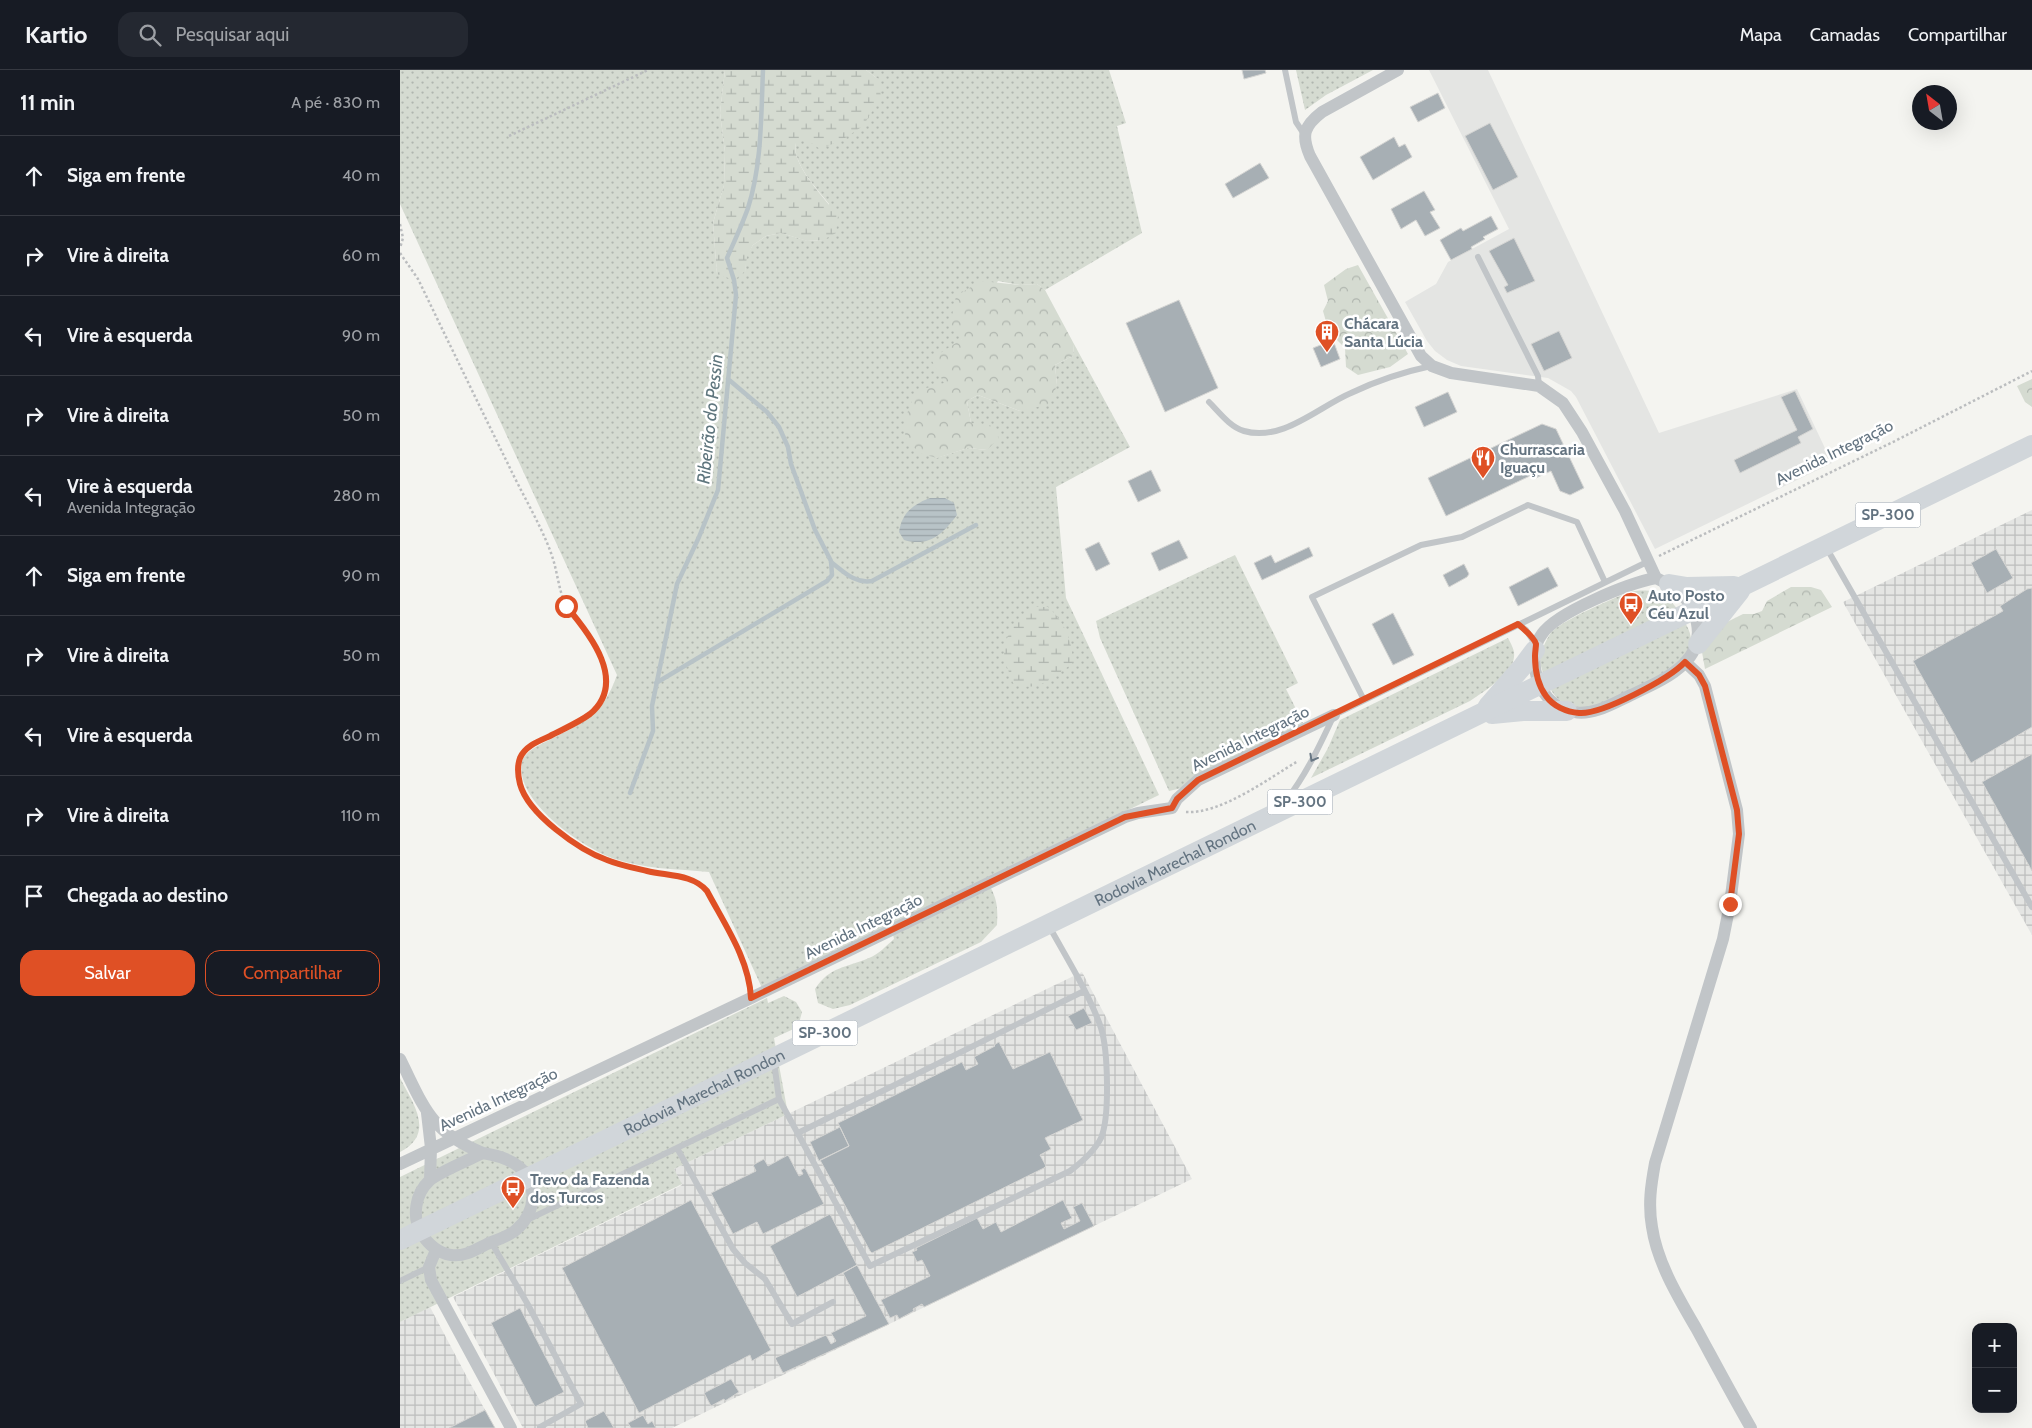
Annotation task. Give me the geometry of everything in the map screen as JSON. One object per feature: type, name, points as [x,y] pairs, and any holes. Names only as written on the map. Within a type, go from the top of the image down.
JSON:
[{"type":"main road","name":"Rodovia Marechal Rondon","points":[[400,1240],[2032,445]]},
{"type":"main road","points":[[1663,581],[1687,587],[1720,588],[1744,586]]},
{"type":"main road","points":[[1698,644],[1744,586]]},
{"type":"main road","points":[[1478,716],[1497,698],[1535,648]]},
{"type":"main road","points":[[1478,716],[1523,711],[1567,711]]},
{"type":"street","points":[[1398,70],[1314,118],[1304,134],[1310,156],[1421,356],[1432,366],[1451,373],[1539,386],[1563,403],[1575,420],[1650,561],[1663,581],[1687,600],[1697,621],[1698,644],[1693,654],[1664,679],[1607,706],[1580,714],[1567,711],[1546,697],[1540,686],[1535,667],[1535,648],[1541,634],[1557,619],[1628,585],[1663,581]]},
{"type":"street","points":[[1685,662],[1699,675],[1705,686],[1734,794],[1739,834],[1730,904],[1723,939],[1655,1162],[1650,1190],[1650,1209],[1656,1244],[1674,1289],[1751,1428]]},
{"type":"street","name":"Avenida Integração","points":[[400,1164],[751,998],[1125,817],[1172,808],[1177,799],[1198,780],[1334,715]]},
{"type":"street","points":[[400,1060],[426,1113],[440,1128],[453,1138],[483,1153],[509,1161],[519,1167],[528,1178],[534,1192],[530,1212],[516,1230],[466,1254],[451,1255],[436,1250],[426,1241],[415,1217],[416,1204],[421,1192],[430,1180],[483,1153]]},
{"type":"street","points":[[426,1113],[431,1148],[430,1180]]},
{"type":"street","points":[[436,1250],[429,1267],[431,1280],[510,1428]]},
{"type":"lane","points":[[1285,70],[1296,122],[1304,134]]},
{"type":"lane","points":[[1478,257],[1538,376],[1539,386]]},
{"type":"lane","points":[[1209,402],[1232,425],[1243,431],[1260,433],[1277,431],[1356,390],[1409,371],[1432,366]]},
{"type":"lane","points":[[1364,700],[1312,597],[1421,545],[1462,537],[1528,505],[1577,522],[1605,582]]},
{"type":"lane","points":[[1826,546],[2032,907]]},
{"type":"lane","points":[[1271,816],[1296,787],[1317,751],[1334,715],[1650,561]]},
{"type":"lane","points":[[1518,624],[1526,630],[1535,648]]},
{"type":"lane","points":[[774,1058],[779,1099],[870,1266],[1070,1171],[1086,1159],[1101,1138],[1108,1111],[1104,1041],[1101,1027],[1084,991],[1048,925]]},
{"type":"lane","points":[[798,1133],[1084,991]]},
{"type":"lane","points":[[523,1222],[779,1099]]},
{"type":"lane","points":[[677,1148],[733,1249],[745,1263],[765,1279],[792,1324],[833,1302]]},
{"type":"lane","points":[[491,1242],[528,1303],[581,1404],[540,1426]]},
{"type":"lane","points":[[400,1281],[429,1267]]},
{"type":"path","points":[[509,136],[648,70]]},
{"type":"path","points":[[400,224],[402,238],[400,248]]},
{"type":"path","points":[[400,253],[418,279],[551,553],[566,606],[584,628],[604,668],[607,682],[603,699],[588,715],[530,746],[520,757],[518,769],[520,785],[527,798],[545,819],[576,845],[607,860],[648,871],[694,880],[702,885],[707,891],[743,960],[750,982],[751,998]]},
{"type":"path","name":"Avenida Integração","points":[[1650,561],[1895,441],[2032,371]]},
{"type":"path","points":[[1172,808],[1185,811],[1204,811],[1236,797],[1317,751]]},
{"type":"shaded area","points":[[1429,70],[1488,70],[1659,433],[1797,389],[1832,463],[1655,549],[1576,397],[1571,391],[1548,378],[1461,366],[1447,360],[1435,351],[1427,341],[1405,302],[1436,284],[1448,262],[1509,229]]},
{"type":"shaded area","points":[[930,498],[945,498],[954,503],[957,515],[934,538],[921,542],[904,540],[899,532],[905,515],[913,507]]},
{"type":"shaded area","points":[[2032,510],[2032,935],[1843,602]]},
{"type":"shaded area","points":[[1082,972],[1192,1179],[672,1428],[523,1428],[453,1297],[682,1185],[674,1169]]},
{"type":"shaded area","points":[[430,1307],[495,1428],[400,1428],[400,1322]]},
{"type":"green space","points":[[400,70],[725,70],[720,113],[725,152],[724,185],[713,223],[717,274],[745,272],[746,256],[753,245],[766,236],[781,233],[808,241],[823,240],[829,204],[801,166],[795,150],[796,142],[878,79],[866,70],[1109,70],[1126,123],[1117,126],[1142,233],[1045,290],[1037,284],[1020,285],[998,281],[962,339],[944,383],[936,458],[968,448],[987,450],[971,423],[967,401],[978,395],[1020,411],[1057,385],[1055,365],[1073,356],[1074,344],[1130,447],[1056,487],[1066,598],[1159,795],[984,880],[987,881],[995,897],[997,925],[981,942],[850,1005],[833,1009],[818,1003],[815,989],[821,981],[833,972],[872,957],[882,950],[894,939],[891,925],[762,988],[709,872],[649,867],[615,859],[602,854],[573,837],[546,814],[526,788],[521,770],[524,757],[536,747],[573,728],[591,716],[606,700],[617,675],[400,204]]},
{"type":"green space","points":[[725,70],[866,70],[878,79],[881,97],[863,126],[842,140],[820,149],[804,138],[796,143],[798,161],[803,171],[838,216],[836,233],[823,240],[807,241],[781,233],[766,236],[753,245],[747,256],[745,272],[734,280],[717,274],[713,223],[724,185],[725,152],[720,113]]},
{"type":"green space","points":[[1296,70],[1373,70],[1326,95],[1305,110]]},
{"type":"green space","points":[[1358,265],[1408,354],[1390,367],[1358,375],[1346,367],[1345,348],[1329,332],[1323,311],[1328,301],[1324,285],[1346,269]]},
{"type":"green space","points":[[981,281],[1020,285],[1037,284],[1045,290],[1074,344],[1073,356],[1055,365],[1057,385],[1050,404],[1020,411],[978,395],[967,401],[971,423],[990,425],[999,438],[987,450],[968,448],[937,458],[919,453],[905,437],[906,416],[916,391],[944,383],[931,359],[962,339],[950,326],[956,296]]},
{"type":"green space","points":[[2032,379],[2032,407],[2025,402],[2017,386]]},
{"type":"green space","points":[[1235,555],[1298,683],[1286,689],[1303,723],[1182,788],[1169,791],[1100,638],[1096,621]]},
{"type":"green space","points":[[1791,587],[1811,587],[1821,590],[1832,607],[1705,669],[1702,652],[1723,624],[1743,614],[1754,614],[1762,611],[1767,601]]},
{"type":"green space","points":[[1649,591],[1661,594],[1675,606],[1690,633],[1691,640],[1688,651],[1680,661],[1655,679],[1597,706],[1578,707],[1560,701],[1549,686],[1540,662],[1542,649],[1550,634],[1574,617],[1626,593]]},
{"type":"green space","points":[[1035,607],[1048,607],[1059,619],[1069,640],[1073,663],[1045,682],[1038,685],[1022,686],[1013,683],[1005,660],[1005,645],[1014,626]]},
{"type":"green space","points":[[1508,638],[1514,652],[1509,670],[1482,693],[1470,701],[1311,778],[1328,748],[1340,720]]},
{"type":"green space","points":[[784,996],[796,1002],[802,1012],[798,1027],[774,1038],[788,1114],[674,1169],[682,1184],[400,1322],[400,1177],[767,998],[768,1003]]},
{"type":"green space","points":[[400,1078],[415,1108],[419,1127],[417,1136],[411,1145],[400,1152]]},
{"type":"building","points":[[1242,70],[1265,70],[1266,73],[1244,79]]},
{"type":"building","points":[[1438,93],[1445,108],[1418,122],[1410,107]]},
{"type":"building","points":[[1490,123],[1518,177],[1493,190],[1465,136]]},
{"type":"building","points":[[1394,137],[1399,147],[1405,144],[1412,157],[1373,180],[1360,157]]},
{"type":"building","points":[[1260,163],[1269,178],[1233,198],[1225,184]]},
{"type":"building","points":[[1424,191],[1435,210],[1430,212],[1440,228],[1425,236],[1416,220],[1401,229],[1391,209]]},
{"type":"building","points":[[1491,216],[1498,229],[1483,237],[1485,239],[1471,247],[1472,249],[1451,260],[1440,240],[1461,228],[1463,231]]},
{"type":"building","points":[[1514,238],[1535,281],[1507,293],[1504,287],[1508,285],[1489,251]]},
{"type":"building","points":[[1179,300],[1218,388],[1165,412],[1126,323]]},
{"type":"building","points":[[1559,331],[1572,358],[1544,371],[1531,344]]},
{"type":"building","name":"Chácara Santa Lúcia","points":[[1333,340],[1340,359],[1321,367],[1313,348]]},
{"type":"building","points":[[1795,391],[1813,429],[1798,437],[1801,443],[1740,473],[1734,460],[1797,430],[1781,397]]},
{"type":"building","points":[[1448,392],[1457,412],[1424,427],[1415,407]]},
{"type":"building","points":[[1542,424],[1556,429],[1584,488],[1570,495],[1560,491],[1551,471],[1536,478],[1534,474],[1446,516],[1428,478]]},
{"type":"building","points":[[1151,470],[1161,491],[1138,502],[1128,481]]},
{"type":"building","points":[[1179,540],[1188,558],[1159,571],[1151,553]]},
{"type":"building","points":[[1099,542],[1110,564],[1096,571],[1085,549]]},
{"type":"building","points":[[1309,547],[1313,556],[1262,580],[1254,563],[1271,555],[1275,563]]},
{"type":"building","points":[[1996,549],[2013,578],[1987,593],[1971,563]]},
{"type":"building","points":[[1464,564],[1469,574],[1449,587],[1443,575]]},
{"type":"building","points":[[1548,567],[1558,586],[1518,606],[1509,587]]},
{"type":"building","points":[[2032,588],[2032,727],[1971,763],[1913,661],[2003,611],[2000,606],[2027,589]]},
{"type":"building","points":[[1393,613],[1414,655],[1393,665],[1372,624]]},
{"type":"building","points":[[2032,754],[2032,871],[1982,782]]},
{"type":"building","points":[[1084,1008],[1092,1023],[1076,1030],[1068,1016]]},
{"type":"building","points":[[999,1042],[1013,1069],[1050,1052],[1083,1120],[1045,1138],[1051,1149],[1040,1155],[1046,1166],[1044,1168],[872,1253],[820,1160],[849,1146],[838,1123],[962,1062],[966,1070],[978,1064],[974,1057]]},
{"type":"building","points":[[840,1127],[849,1146],[819,1161],[810,1142]]},
{"type":"building","points":[[788,1155],[799,1176],[803,1174],[801,1170],[805,1168],[824,1204],[763,1234],[757,1222],[733,1234],[711,1193],[756,1171],[753,1165],[764,1159],[768,1166]]},
{"type":"building","points":[[691,1200],[771,1350],[752,1361],[750,1355],[639,1413],[562,1268]]},
{"type":"building","points":[[1063,1200],[1072,1218],[1061,1223],[1064,1229],[1080,1221],[1073,1207],[1082,1203],[1094,1226],[924,1307],[922,1304],[899,1319],[897,1315],[890,1318],[881,1300],[930,1276],[922,1260],[917,1262],[912,1252],[917,1250],[916,1248],[977,1218],[983,1229],[996,1222],[1001,1232]]},
{"type":"building","points":[[830,1214],[857,1265],[797,1297],[770,1246]]},
{"type":"building","points":[[857,1265],[889,1324],[783,1373],[775,1358],[826,1335],[831,1344],[836,1341],[831,1333],[866,1316],[843,1273]]},
{"type":"building","points":[[520,1308],[564,1392],[535,1407],[491,1323]]},
{"type":"building","points":[[731,1379],[739,1392],[725,1401],[724,1399],[711,1406],[704,1393]]},
{"type":"building","points":[[485,1410],[495,1428],[449,1428]]},
{"type":"building","points":[[604,1411],[614,1428],[588,1428],[585,1421]]},
{"type":"building","points":[[643,1415],[648,1424],[652,1421],[656,1428],[631,1428],[628,1423]]},
{"type":"waterway","name":"Ribeirão do Pessin","points":[[630,793],[653,731],[652,706],[677,584],[718,490],[736,295],[734,280],[727,258],[741,227],[753,191],[760,140],[763,70]]},
{"type":"waterway","points":[[656,683],[827,581],[832,575],[831,561],[815,530],[791,464],[788,447],[779,427],[767,412],[728,379]]},
{"type":"waterway","points":[[831,562],[855,579],[872,581],[976,525]]},
{"type":"place","name":"Chácara Santa Lúcia","points":[[1327,353]]},
{"type":"place","name":"Churrascaria Iguaçu","points":[[1483,479]]},
{"type":"place","name":"Auto Posto Céu Azul","points":[[1631,625]]},
{"type":"place","name":"Trevo da Fazenda dos Turcos","points":[[513,1209]]},
{"type":"route","points":[[566,606],[591,638],[604,668],[607,682],[606,691],[603,699],[588,715],[530,746],[520,757],[518,769],[520,785],[527,798],[545,819],[576,845],[607,860],[648,871],[694,880],[702,885],[707,891],[743,960],[750,982],[751,998],[1125,817],[1172,808],[1177,799],[1198,780],[1518,624],[1526,630],[1536,645],[1536,674],[1546,697],[1567,711],[1580,714],[1607,706],[1664,679],[1678,670],[1685,662],[1699,675],[1705,686],[1737,810],[1739,834],[1730,904]]}]
